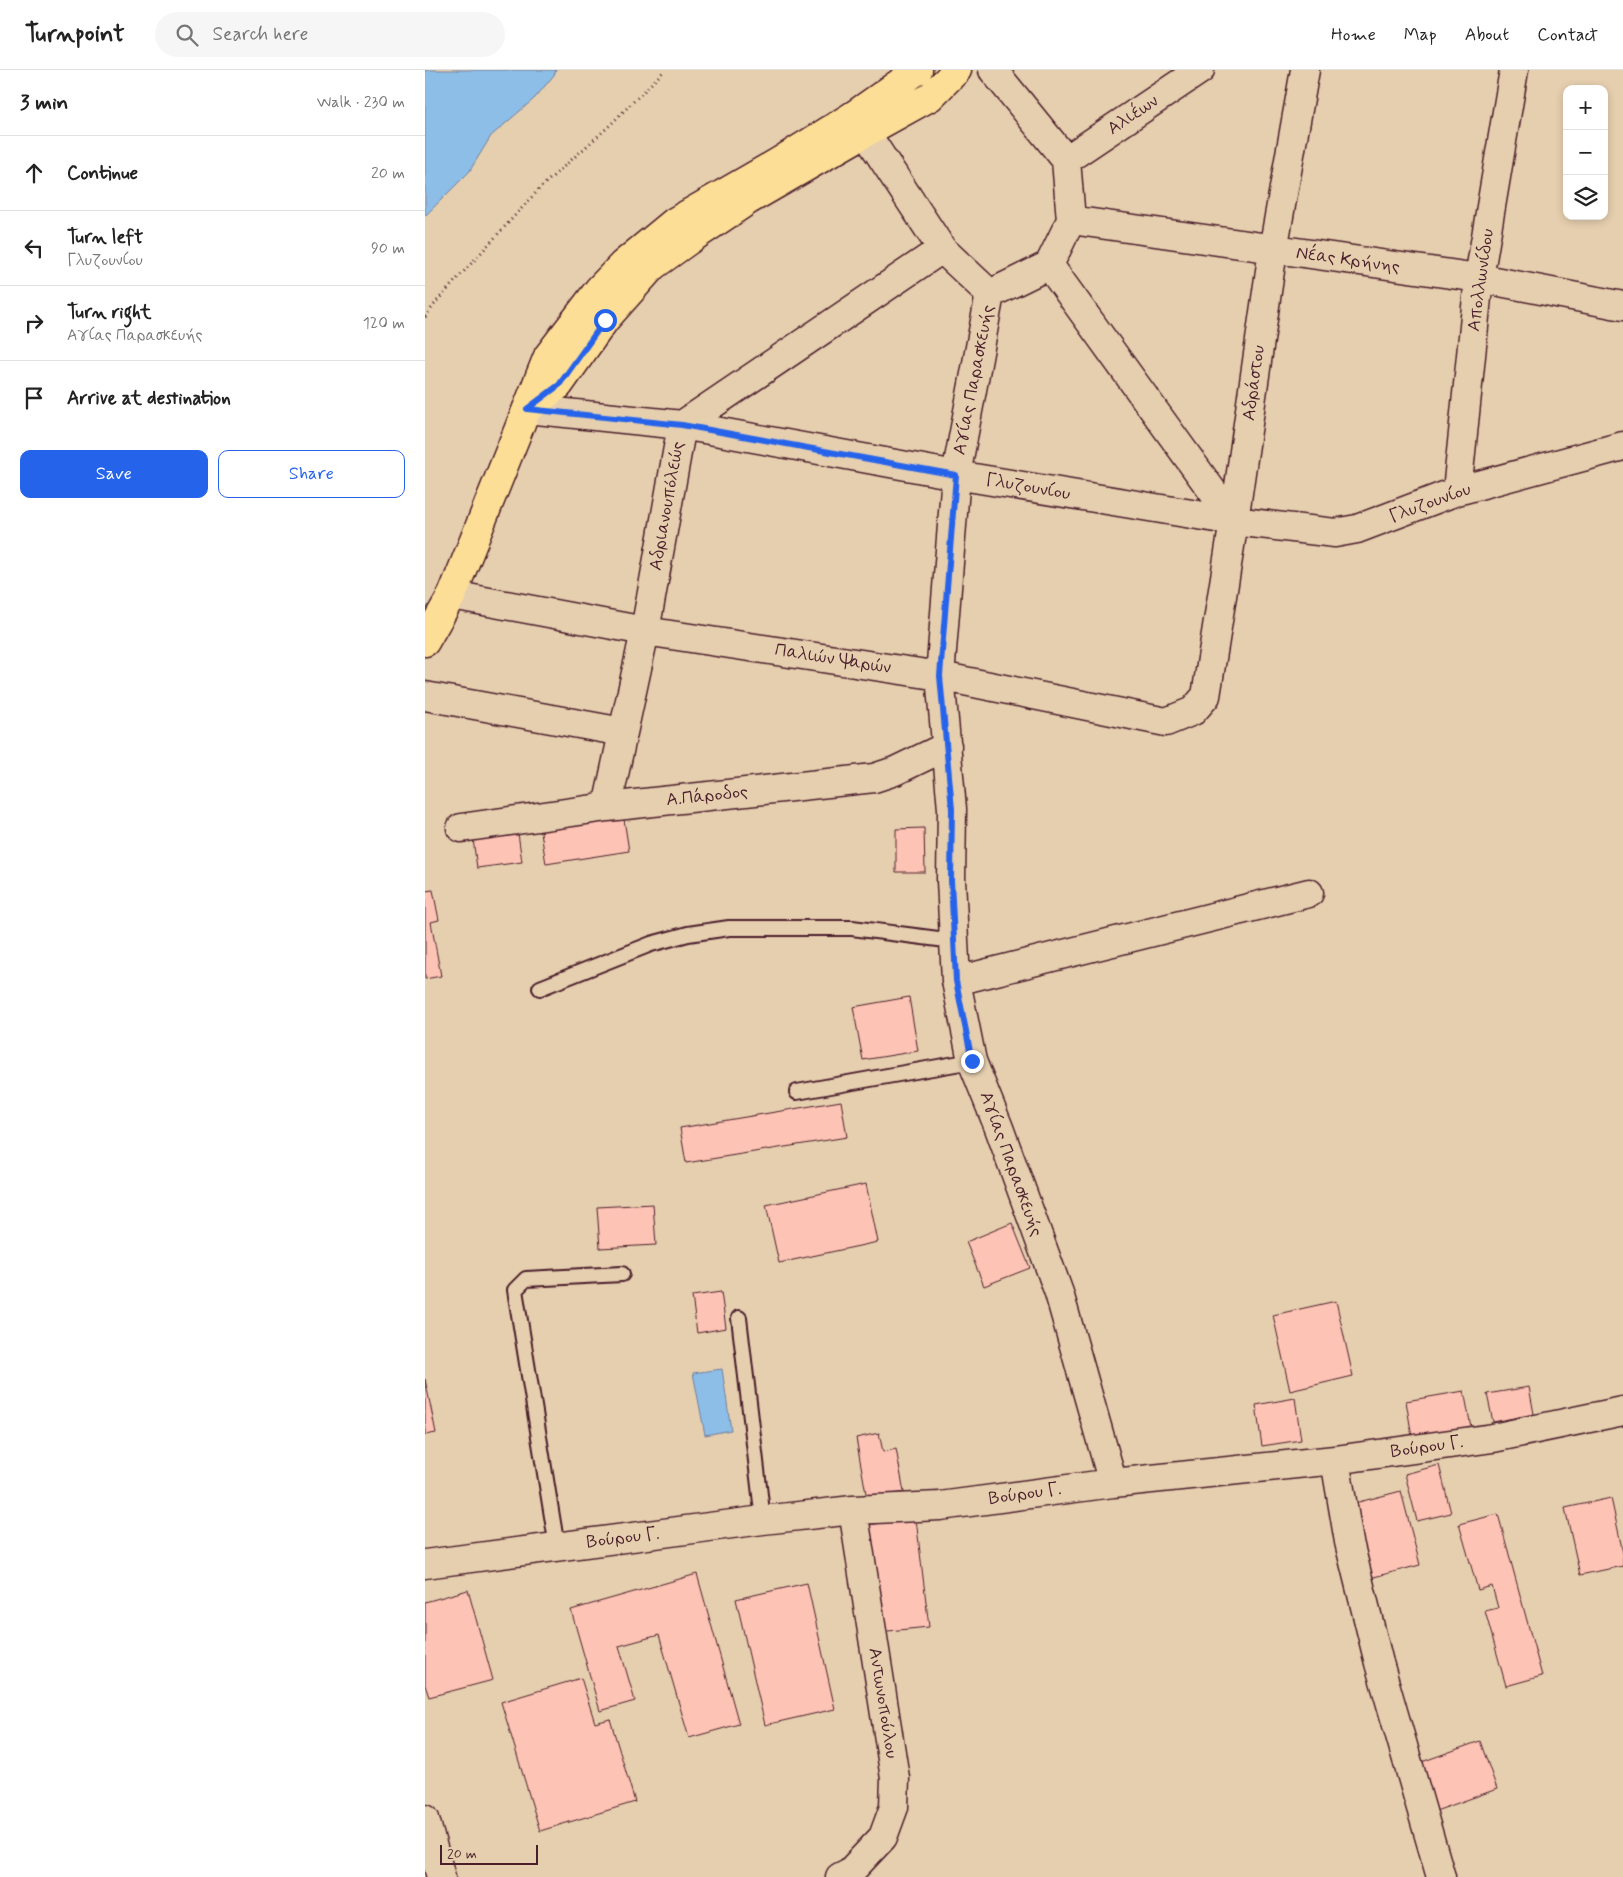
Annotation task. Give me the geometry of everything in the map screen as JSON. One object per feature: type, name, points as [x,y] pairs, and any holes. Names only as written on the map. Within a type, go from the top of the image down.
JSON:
[{"type":"main road","points":[[859,124],[930,97],[957,70]]},
{"type":"main road","points":[[425,642],[451,595],[527,409],[559,385],[605,320],[653,266],[859,124],[914,74]]},
{"type":"street","points":[[993,70],[1066,160],[1071,220],[1049,265],[1234,521]]},
{"type":"street","name":"Αλιέων","points":[[1066,160],[1200,70]]},
{"type":"street","name":"Αδράστου","points":[[1206,696],[1234,521],[1273,250],[1305,70]]},
{"type":"street","name":"Απολλωνίδου","points":[[1457,491],[1479,278],[1514,70]]},
{"type":"street","points":[[859,124],[942,249],[991,294]]},
{"type":"street","name":"Νέας Κρήνης","points":[[1071,220],[1479,278],[1623,306]]},
{"type":"street","name":"Αδριανουπόλεώς","points":[[607,807],[645,631],[682,425],[942,249]]},
{"type":"street","name":"Αγίας Παρασκευής","points":[[1049,265],[991,294],[956,475],[940,676],[952,809],[951,880],[956,981],[972,1061],[999,1128],[1059,1293],[1113,1483]]},
{"type":"street","name":"Γλυζουνίου","points":[[527,409],[682,425],[956,475],[1234,521],[1335,533],[1357,530],[1457,491],[1623,446]]},
{"type":"street","name":"Παλιών Ψαρών","points":[[451,595],[645,631],[940,676],[1166,722],[1193,711],[1206,696]]},
{"type":"street","points":[[425,696],[623,732]]},
{"type":"street","name":"Α.Πάροδος","points":[[461,828],[607,807],[874,778],[895,771],[947,746]]},
{"type":"street","points":[[956,981],[1309,893]]},
{"type":"street","name":"Βούρου Γ.","points":[[425,1564],[763,1520],[853,1510],[940,1506],[1113,1483],[1335,1460],[1493,1438],[1623,1411]]},
{"type":"street","points":[[1335,1460],[1349,1542],[1379,1663],[1441,1877]]},
{"type":"street","name":"Αντωνοπούλου","points":[[840,1877],[850,1872],[883,1837],[894,1807],[895,1778],[853,1510]]},
{"type":"street","points":[[425,1819],[441,1877]]},
{"type":"lane","points":[[540,988],[651,944],[688,934],[729,928],[852,928],[954,941]]},
{"type":"lane","points":[[797,1092],[972,1061]]},
{"type":"lane","points":[[557,1547],[515,1290],[525,1279],[622,1274]]},
{"type":"lane","points":[[739,1318],[763,1520]]},
{"type":"path","points":[[425,317],[437,301],[541,187],[608,127],[665,70]]},
{"type":"water","points":[[425,70],[556,70],[535,98],[491,136],[469,172],[425,216]]},
{"type":"water","points":[[722,1369],[731,1430],[705,1435],[693,1373]]},
{"type":"building","points":[[623,813],[629,851],[546,864],[540,826]]},
{"type":"building","points":[[924,828],[925,872],[896,872],[896,829]]},
{"type":"building","points":[[518,833],[522,862],[477,868],[473,839]]},
{"type":"building","points":[[433,890],[439,920],[431,922],[441,976],[425,979],[425,891]]},
{"type":"building","points":[[909,997],[918,1051],[863,1060],[853,1007]]},
{"type":"building","points":[[841,1101],[847,1137],[686,1163],[680,1128]]},
{"type":"building","points":[[866,1184],[878,1242],[779,1263],[766,1205]]},
{"type":"building","points":[[653,1204],[656,1245],[600,1248],[597,1207]]},
{"type":"building","points":[[1012,1223],[1030,1268],[984,1286],[966,1242]]},
{"type":"building","points":[[721,1292],[726,1328],[697,1333],[692,1296]]},
{"type":"building","points":[[1336,1301],[1353,1376],[1290,1391],[1273,1315]]},
{"type":"building","points":[[425,1379],[436,1433],[425,1435]]},
{"type":"building","points":[[1529,1387],[1534,1414],[1493,1422],[1487,1394]]},
{"type":"building","points":[[1464,1391],[1471,1427],[1412,1437],[1406,1401]]},
{"type":"building","points":[[1295,1398],[1301,1440],[1262,1446],[1256,1405]]},
{"type":"building","points":[[879,1433],[883,1452],[896,1449],[904,1492],[867,1499],[856,1438]]},
{"type":"building","points":[[1439,1465],[1451,1513],[1417,1521],[1405,1474]]},
{"type":"building","points":[[1401,1491],[1420,1565],[1370,1578],[1351,1504]]},
{"type":"building","points":[[1611,1498],[1623,1553],[1623,1566],[1580,1575],[1565,1508]]},
{"type":"building","points":[[1498,1514],[1542,1676],[1506,1686],[1485,1611],[1498,1608],[1492,1586],[1478,1590],[1459,1524]]},
{"type":"building","points":[[916,1519],[929,1627],[878,1632],[867,1525]]},
{"type":"building","points":[[697,1574],[739,1724],[689,1738],[659,1635],[619,1646],[635,1701],[600,1711],[571,1610]]},
{"type":"building","points":[[807,1583],[835,1709],[765,1725],[736,1599]]},
{"type":"building","points":[[468,1590],[493,1680],[429,1697],[425,1685],[425,1602]]},
{"type":"building","points":[[581,1678],[595,1723],[610,1719],[635,1802],[540,1831],[501,1702]]},
{"type":"building","points":[[1480,1741],[1497,1789],[1433,1812],[1416,1764]]},
{"type":"route","points":[[605,320],[559,385],[527,409],[682,425],[956,475],[940,676],[952,809],[951,880],[956,981],[972,1061]]}]
